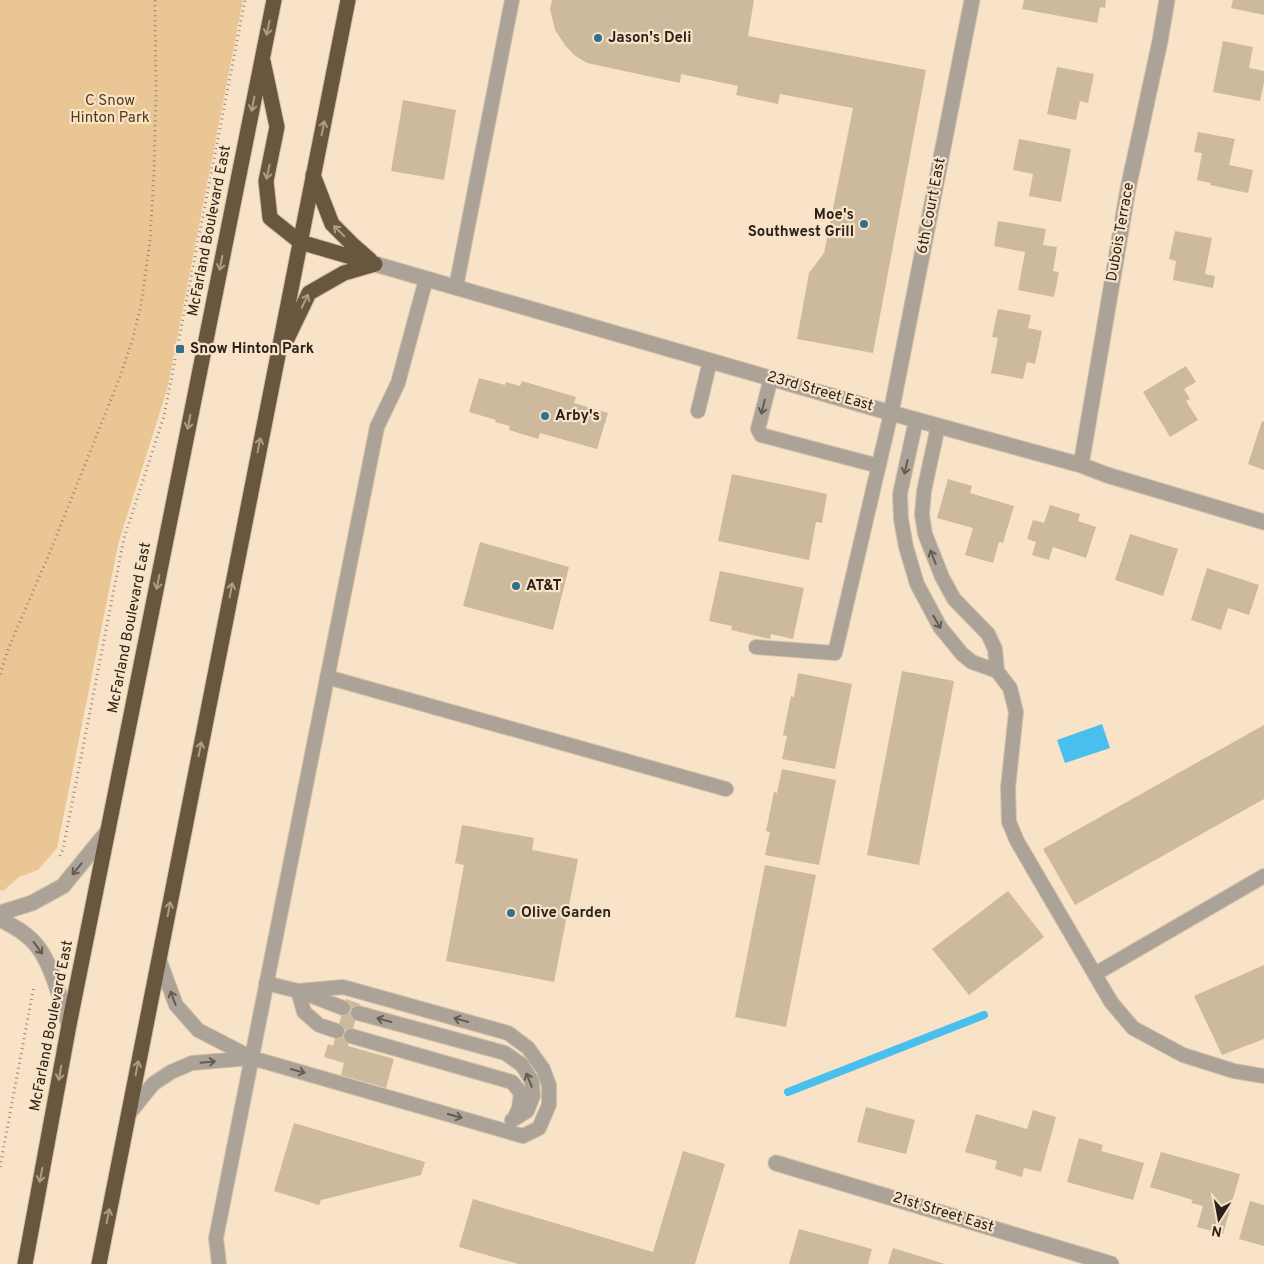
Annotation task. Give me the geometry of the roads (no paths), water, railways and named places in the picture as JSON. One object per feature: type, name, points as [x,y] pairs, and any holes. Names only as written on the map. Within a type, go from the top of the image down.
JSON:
[{"type":"highway","name":"McFarland Boulevard East","points":[[24,1264],[69,1025],[274,0]]},
{"type":"highway","points":[[98,1264],[348,0]]},
{"type":"highway","points":[[262,56],[277,127],[266,181],[270,218],[300,242],[375,264]]},
{"type":"highway","points":[[313,175],[332,224],[375,264]]},
{"type":"highway","points":[[276,360],[309,292],[344,273],[375,264]]},
{"type":"street","name":"6th Court East","points":[[892,413],[972,0]]},
{"type":"street","name":"Dubois Terrace","points":[[1081,465],[1128,189],[1167,0]]},
{"type":"street","name":"23rd Street East","points":[[375,264],[916,420],[1081,465],[1107,475],[1264,522]]},
{"type":"street","points":[[0,913],[32,904],[63,886],[108,832]]},
{"type":"street","points":[[0,919],[25,934],[38,946],[51,970],[69,1025]]},
{"type":"street","name":"21st Street East","points":[[776,1163],[1110,1264]]},
{"type":"lane","points":[[456,287],[512,0]]},
{"type":"lane","points":[[219,1264],[216,1238],[377,427],[398,383],[426,279]]},
{"type":"lane","points":[[698,411],[710,361]]},
{"type":"lane","points":[[771,378],[758,429],[761,435],[879,466]]},
{"type":"lane","points":[[756,647],[835,653],[892,413]]},
{"type":"lane","points":[[916,420],[900,494],[901,520],[906,547],[917,584],[940,627],[962,654],[972,662],[997,671]]},
{"type":"lane","points":[[938,426],[924,491],[922,514],[925,534],[942,577],[954,599],[988,634],[995,648],[997,671],[1010,688],[1016,712],[1008,788],[1009,822],[1017,841],[1111,1002],[1133,1028],[1183,1055],[1234,1071],[1264,1076]]},
{"type":"lane","points":[[327,677],[726,789]]},
{"type":"lane","points":[[1094,974],[1264,876]]},
{"type":"lane","points":[[159,959],[176,1005],[198,1030],[252,1058],[523,1136],[539,1128],[549,1105],[549,1085],[543,1068],[528,1048],[508,1033],[343,987],[298,991]]},
{"type":"lane","points":[[266,983],[298,991],[343,1008]]},
{"type":"lane","points":[[298,991],[304,1012],[319,1026],[337,1032]]},
{"type":"lane","points":[[358,1013],[505,1053],[522,1065],[532,1081],[533,1096],[527,1111],[493,1128]]},
{"type":"lane","points":[[351,1036],[512,1082],[521,1093],[514,1119]]},
{"type":"lane","points":[[128,1116],[153,1084],[171,1072],[192,1063],[252,1058]]},
{"type":"water","points":[[1102,724],[1110,748],[1065,763],[1057,740]]},
{"type":"waterway","points":[[788,1092],[984,1015]]},
{"type":"place","name":"Jason's Deli","points":[[598,38]]},
{"type":"place","name":"Moe's Southwest Grill","points":[[864,224]]},
{"type":"place","name":"Snow Hinton Park","points":[[180,349]]},
{"type":"place","name":"Arby's","points":[[545,416]]},
{"type":"place","name":"AT&T","points":[[516,586]]},
{"type":"place","name":"Olive Garden","points":[[511,913]]},
{"type":"park label","name":"C Snow Hinton Park","points":[[110,110]]}]
